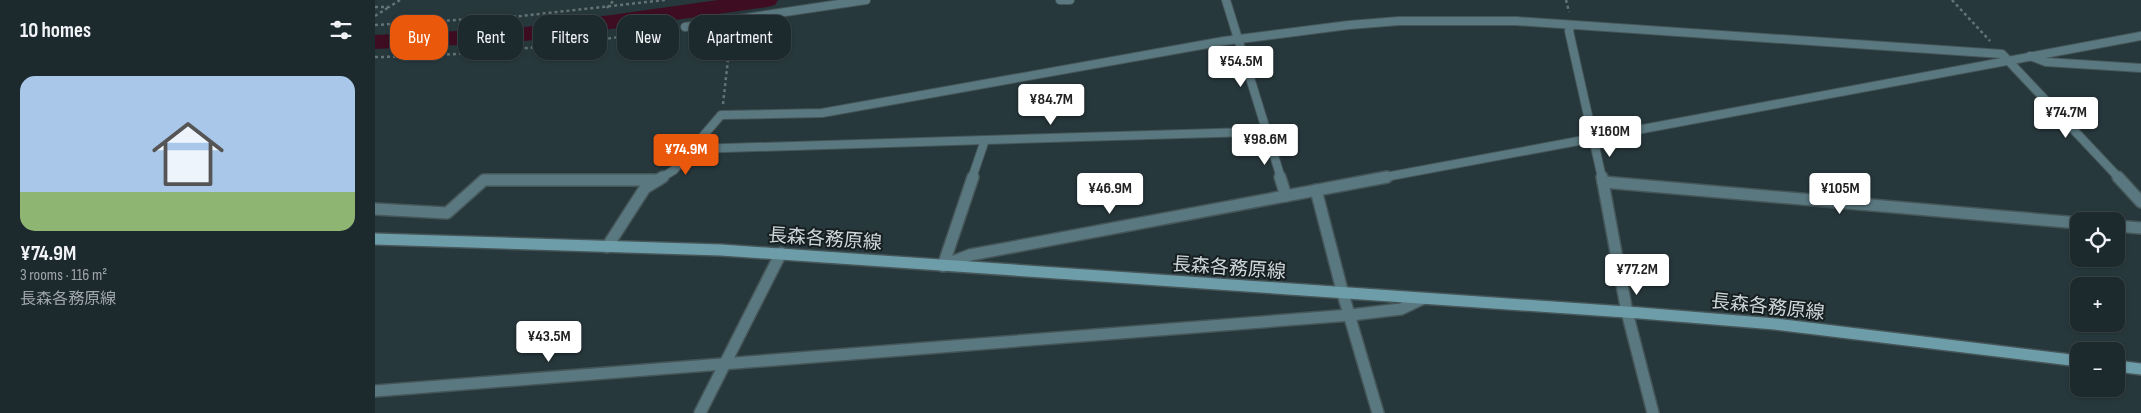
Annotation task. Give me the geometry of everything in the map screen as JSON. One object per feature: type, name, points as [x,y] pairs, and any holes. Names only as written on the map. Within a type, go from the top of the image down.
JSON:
[{"type":"main road","name":"長森各務原線","points":[[375,238],[781,253],[1343,294],[1627,312],[1775,324],[2070,360]]},
{"type":"main road","points":[[2125,367],[2141,369]]},
{"type":"street","points":[[766,15],[866,0]]},
{"type":"street","points":[[1060,0],[1070,0]]},
{"type":"street","points":[[1226,0],[1286,196]]},
{"type":"street","points":[[607,247],[645,188],[674,170],[694,149],[721,115],[822,114],[1237,40],[1349,25],[1399,21],[1506,21],[2006,57],[2030,56],[2141,36]]},
{"type":"street","points":[[1571,25],[1569,31],[1603,182],[1627,312],[1653,413]]},
{"type":"street","points":[[685,27],[689,26]]},
{"type":"street","points":[[2030,56],[2046,62],[2141,68]]},
{"type":"street","points":[[943,266],[970,255],[1593,140],[2006,57]]},
{"type":"street","points":[[2006,57],[2141,202]]},
{"type":"street","points":[[694,149],[1240,132],[1266,129]]},
{"type":"street","points":[[943,266],[985,140]]},
{"type":"street","points":[[375,209],[447,213],[484,180],[659,180]]},
{"type":"street","points":[[1603,182],[2070,222]]},
{"type":"street","points":[[1316,190],[1343,294],[1351,315],[1378,413]]},
{"type":"street","points":[[2125,227],[2141,228]]},
{"type":"street","points":[[700,413],[781,253]]},
{"type":"street","points":[[375,391],[1351,315],[1401,309],[1422,299]]},
{"type":"path","points":[[375,16],[400,0]]},
{"type":"path","points":[[607,8],[614,0]]},
{"type":"path","points":[[375,25],[466,21],[607,8],[665,0]]},
{"type":"path","points":[[1952,0],[2006,57]]},
{"type":"path","points":[[375,7],[389,7]]},
{"type":"path","points":[[375,57],[452,56],[487,53],[608,39],[685,27]]},
{"type":"path","points":[[721,115],[728,60]]},
{"type":"waterway","points":[[375,42],[518,35],[767,0]]}]
